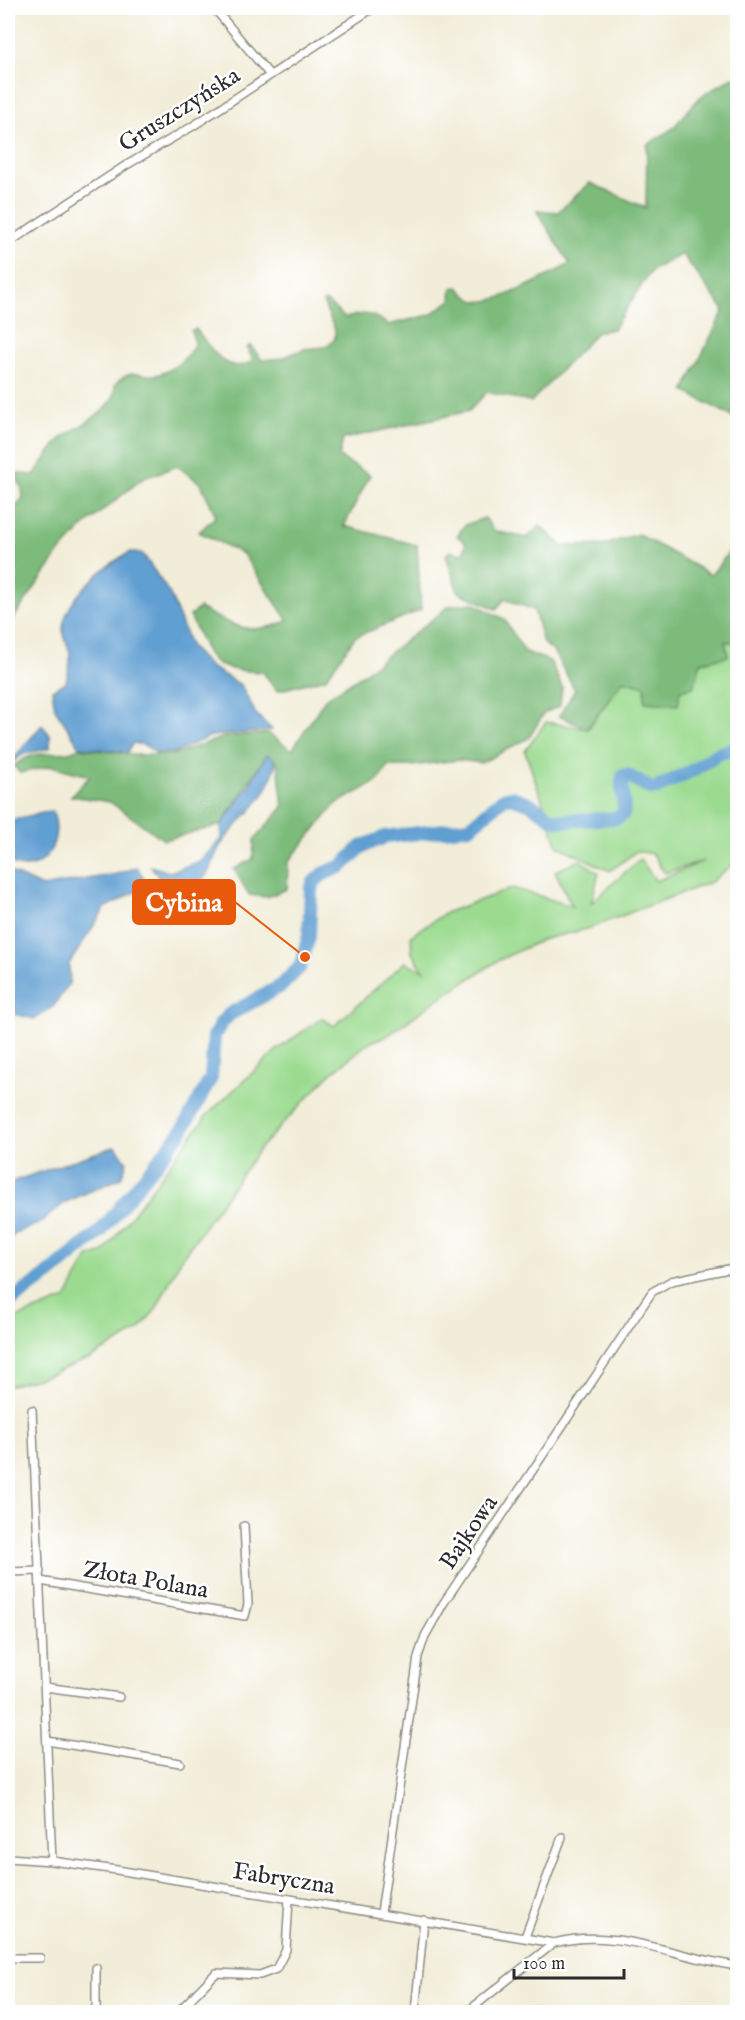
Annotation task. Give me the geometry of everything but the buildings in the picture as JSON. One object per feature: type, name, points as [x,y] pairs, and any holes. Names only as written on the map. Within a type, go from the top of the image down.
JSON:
[{"type":"street","points":[[214,8],[269,74]]},
{"type":"street","name":"Gruszczyńska","points":[[8,243],[373,8]]},
{"type":"street","name":"Bajkowa","points":[[381,1913],[418,1657],[425,1636],[443,1604],[652,1292],[671,1281],[738,1267]]},
{"type":"street","points":[[32,1410],[52,1861]]},
{"type":"street","name":"Złota Polana","points":[[40,1581],[245,1616],[248,1604],[244,1526]]},
{"type":"street","points":[[8,1572],[40,1571]]},
{"type":"street","points":[[45,1687],[72,1688],[119,1697]]},
{"type":"street","points":[[47,1741],[180,1763]]},
{"type":"street","points":[[525,1937],[562,1837]]},
{"type":"street","name":"Fabryczna","points":[[8,1858],[52,1861],[554,1942]]},
{"type":"street","points":[[178,2013],[216,1973],[260,1976],[276,1969],[283,1961],[286,1950],[289,1899]]},
{"type":"street","points":[[415,2013],[424,1920]]},
{"type":"street","points":[[466,2013],[554,1942],[582,1936],[615,1938],[738,1966]]},
{"type":"street","points":[[8,1958],[40,1958]]},
{"type":"street","points":[[96,1968],[96,2013]]},
{"type":"green space","points":[[733,77],[738,81],[737,419],[684,391],[724,310],[682,254],[651,271],[613,329],[597,332],[531,402],[487,392],[469,411],[343,439],[339,457],[370,475],[344,526],[417,545],[421,610],[355,637],[326,678],[277,691],[263,672],[221,666],[208,653],[190,616],[199,608],[222,620],[251,629],[274,626],[288,621],[243,554],[199,532],[216,516],[201,484],[177,466],[142,479],[85,525],[59,553],[8,626],[8,516],[23,498],[22,489],[14,473],[34,475],[60,440],[95,417],[110,403],[115,385],[121,379],[132,374],[160,374],[181,362],[195,343],[191,330],[196,329],[213,351],[227,363],[235,366],[244,365],[253,360],[247,348],[250,345],[262,360],[282,358],[304,349],[325,347],[335,339],[335,330],[323,302],[326,301],[345,318],[368,314],[388,325],[430,315],[451,300],[452,288],[458,287],[473,300],[485,301],[509,294],[537,281],[570,264],[536,210],[558,212],[590,183],[646,208],[647,145],[672,129],[700,97]]},
{"type":"green space","points":[[485,518],[494,531],[527,538],[540,526],[563,546],[604,545],[638,534],[711,575],[737,542],[737,641],[725,642],[728,656],[701,662],[693,687],[680,690],[678,705],[645,702],[645,686],[623,680],[587,729],[559,716],[575,690],[553,651],[543,643],[534,610],[505,599],[496,609],[458,592],[446,555],[450,551],[463,554],[466,543],[457,536],[465,525]]},
{"type":"green space","points":[[473,603],[504,619],[525,652],[550,661],[562,687],[560,706],[544,713],[529,738],[481,763],[458,760],[411,766],[388,766],[378,781],[336,804],[288,862],[287,889],[267,897],[249,895],[234,869],[253,859],[254,840],[283,807],[278,764],[267,754],[221,825],[164,840],[110,802],[71,796],[90,776],[51,766],[20,773],[14,766],[32,756],[79,748],[137,755],[172,755],[224,737],[268,733],[292,750],[325,699],[362,675],[449,606]]},
{"type":"green space","points":[[737,641],[737,861],[711,882],[587,929],[544,939],[499,960],[441,997],[387,1036],[368,1043],[327,1077],[260,1148],[180,1261],[156,1309],[139,1330],[91,1358],[45,1376],[8,1386],[8,1321],[66,1299],[88,1257],[104,1252],[207,1115],[278,1049],[322,1018],[334,1026],[405,962],[424,971],[412,953],[411,936],[445,913],[513,888],[572,906],[555,871],[580,860],[599,873],[591,903],[640,859],[656,881],[704,861],[664,873],[653,854],[637,851],[610,871],[558,846],[525,751],[546,722],[588,729],[623,680],[667,689],[693,686],[701,662],[728,656],[725,642]]},
{"type":"water","points":[[131,552],[143,554],[170,594],[191,647],[210,667],[241,685],[256,714],[272,730],[211,736],[173,753],[156,753],[144,745],[133,743],[127,752],[80,747],[55,709],[52,690],[66,682],[69,665],[70,654],[63,627],[72,604],[80,593],[111,564]]},
{"type":"water","points":[[42,725],[50,735],[50,748],[24,754],[8,765]]},
{"type":"water","points":[[267,754],[276,762],[267,788],[221,845],[207,875],[191,884],[164,886],[151,866],[170,872],[200,861],[222,838],[221,825],[249,786]]},
{"type":"water","points":[[52,811],[56,834],[47,855],[30,867],[8,861],[10,820]]},
{"type":"water","points":[[137,867],[148,885],[105,908],[69,964],[70,982],[54,1006],[35,1019],[8,1013],[8,871],[42,887],[117,874]]},
{"type":"water","points":[[116,1146],[127,1162],[121,1178],[66,1202],[40,1223],[16,1233],[8,1241],[8,1183]]},
{"type":"waterway","points":[[8,1303],[49,1274],[101,1231],[182,1131],[211,1078],[214,1036],[222,1022],[230,1014],[281,986],[300,967],[309,936],[311,889],[314,882],[323,874],[342,866],[361,847],[385,837],[470,827],[503,799],[511,797],[529,803],[551,818],[561,821],[617,818],[623,814],[624,809],[623,776],[627,775],[652,789],[657,788],[695,769],[717,754],[738,748]]},
{"type":"place","name":"Cybina","points":[[305,957]]}]
